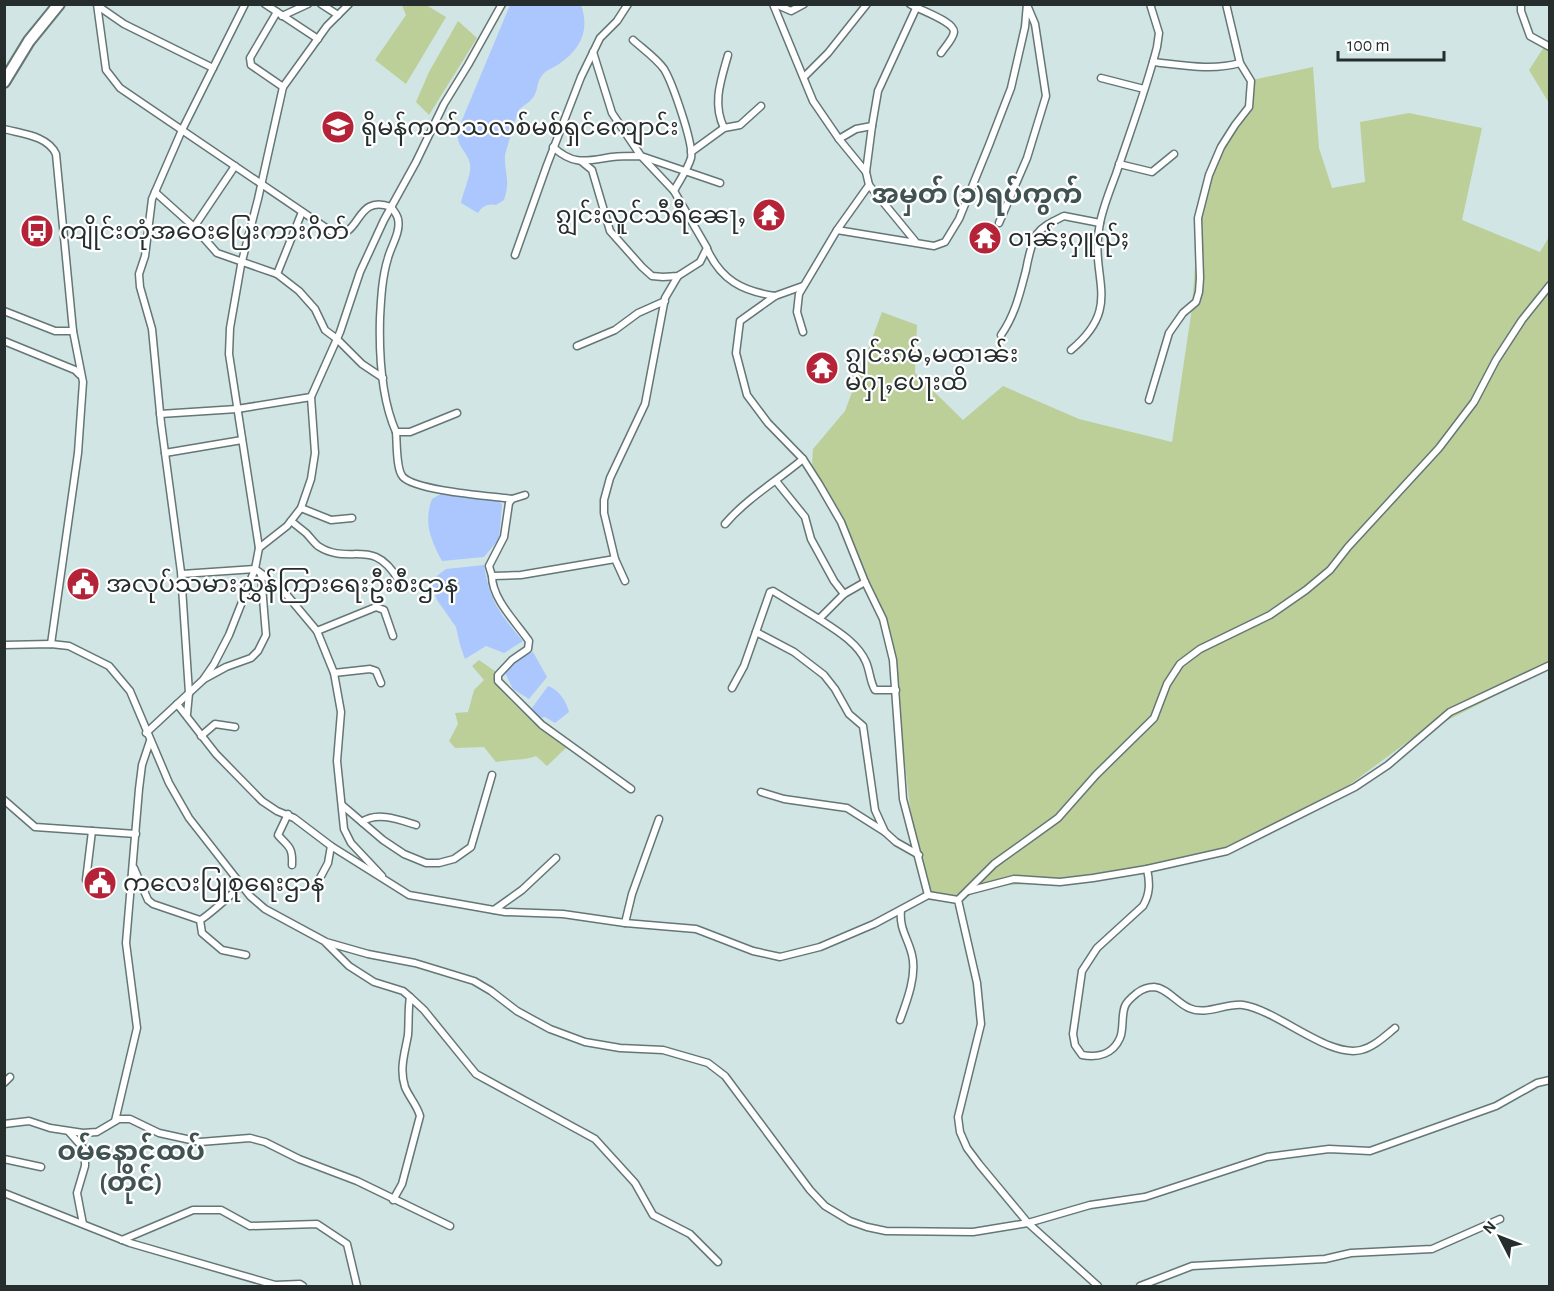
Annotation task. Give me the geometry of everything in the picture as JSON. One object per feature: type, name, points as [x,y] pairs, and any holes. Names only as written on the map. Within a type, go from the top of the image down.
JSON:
[{"type":"highway","points":[[4,82],[29,41],[59,4]]},
{"type":"street","points":[[186,714],[189,693],[182,574],[160,414],[152,329],[139,274],[145,256],[152,199],[182,130],[245,4]]},
{"type":"street","points":[[265,4],[318,39]]},
{"type":"street","points":[[283,87],[251,65],[250,58],[279,14],[308,4]]},
{"type":"street","points":[[321,4],[338,15]]},
{"type":"street","points":[[203,680],[229,635],[255,569],[259,548],[230,354],[230,328],[242,262],[283,87],[318,39],[349,4]]},
{"type":"street","points":[[259,548],[291,521],[301,507],[311,479],[315,453],[311,397],[337,339],[360,272],[444,104],[502,4]]},
{"type":"street","points":[[515,255],[554,147],[593,52],[600,38],[617,21],[628,4]]},
{"type":"street","points":[[774,4],[790,11],[804,4]]},
{"type":"street","points":[[774,4],[813,101],[839,139],[866,172]]},
{"type":"street","points":[[804,77],[828,53],[867,4]]},
{"type":"street","points":[[910,4],[946,21],[952,27],[954,32],[941,53]]},
{"type":"street","points":[[999,223],[1027,158],[1046,96],[1035,24],[1027,4]]},
{"type":"street","points":[[837,230],[915,241],[934,246],[945,242],[958,219],[1011,88],[1027,4]]},
{"type":"street","points":[[1071,350],[1095,325],[1101,310],[1097,256],[1100,223],[1153,62],[1159,33],[1150,4]]},
{"type":"street","points":[[1149,400],[1169,333],[1183,313],[1196,302],[1199,292],[1198,219],[1209,175],[1221,147],[1234,125],[1249,107],[1251,81],[1240,63],[1226,4]]},
{"type":"street","points":[[1521,4],[1521,11],[1530,36],[1550,47]]},
{"type":"street","points":[[97,5],[124,24],[213,68]]},
{"type":"street","points":[[97,5],[106,70],[120,88],[261,186],[335,234],[342,235],[348,231],[360,214],[370,205],[380,203],[391,207],[399,220],[383,282],[380,319],[387,412],[396,432],[399,468],[403,477],[435,489],[512,499],[525,495]]},
{"type":"street","points":[[915,241],[869,184],[866,172],[878,91],[918,7]]},
{"type":"street","points":[[633,40],[663,69],[681,107],[682,118],[690,141],[691,157],[674,191]]},
{"type":"street","points":[[593,52],[612,113],[640,156],[674,191],[720,272],[757,293],[775,296]]},
{"type":"street","points":[[724,128],[718,117],[717,98],[728,55]]},
{"type":"street","points":[[1153,62],[1197,67],[1240,63]]},
{"type":"street","points":[[1101,78],[1144,88]]},
{"type":"street","points":[[691,152],[724,128],[740,125],[761,106]]},
{"type":"street","points":[[839,139],[856,129],[872,126]]},
{"type":"street","points":[[4,129],[46,141],[56,154],[73,331],[83,382],[78,453],[51,644]]},
{"type":"street","points":[[554,147],[564,156],[581,161],[592,170],[610,231],[652,276],[678,276],[700,262],[707,248]]},
{"type":"street","points":[[1119,164],[1152,172],[1174,154]]},
{"type":"street","points":[[581,161],[615,156],[640,156],[720,183]]},
{"type":"street","points":[[194,227],[235,166]]},
{"type":"street","points":[[803,332],[797,312],[799,294],[837,230],[869,184]]},
{"type":"street","points":[[155,192],[194,227],[217,253],[277,274],[299,291],[315,309],[325,330],[362,364],[383,378]]},
{"type":"street","points":[[277,274],[302,212]]},
{"type":"street","points":[[1001,335],[1010,321],[1018,300],[1036,236],[1047,225],[1064,216],[1100,223]]},
{"type":"street","points":[[625,581],[615,559],[604,513],[604,500],[609,478],[645,404],[665,301],[678,276]]},
{"type":"street","points":[[958,900],[994,864],[1058,818],[1096,775],[1154,718],[1167,684],[1180,664],[1200,650],[1270,615],[1330,570],[1355,539],[1439,448],[1474,402],[1496,360],[1522,320],[1550,285]]},
{"type":"street","points":[[803,286],[775,296],[740,321],[736,353],[747,395],[768,423],[803,459],[841,522],[865,582],[883,619],[893,660],[903,799],[928,895]]},
{"type":"street","points":[[577,346],[615,330],[638,313],[665,301]]},
{"type":"street","points":[[4,310],[55,331],[73,331]]},
{"type":"street","points":[[4,340],[75,370],[80,375]]},
{"type":"street","points":[[160,414],[237,409],[311,397]]},
{"type":"street","points":[[396,432],[410,432],[457,413]]},
{"type":"street","points":[[165,453],[242,440]]},
{"type":"street","points":[[724,524],[739,506],[776,482],[803,459]]},
{"type":"street","points":[[776,482],[805,517],[811,538],[843,594]]},
{"type":"street","points":[[512,499],[509,503],[504,537],[489,566],[492,586],[497,596],[529,641],[528,649],[512,660],[498,675],[498,681],[542,725],[631,789]]},
{"type":"street","points":[[301,507],[330,520],[352,518]]},
{"type":"street","points":[[291,521],[318,546],[334,552],[367,554],[385,560],[399,580]]},
{"type":"street","points":[[492,576],[521,575],[615,559]]},
{"type":"street","points":[[182,574],[255,569],[281,588],[317,632],[334,673],[341,712],[337,761],[342,816],[347,837],[387,881]]},
{"type":"street","points":[[146,732],[203,680],[226,667],[251,658],[258,651],[266,635],[261,574]]},
{"type":"street","points":[[819,619],[843,594],[865,582]]},
{"type":"street","points":[[732,688],[744,666],[769,594],[774,591],[834,628],[860,652],[875,690],[896,690]]},
{"type":"street","points":[[317,632],[376,607],[384,610],[393,636]]},
{"type":"street","points":[[756,632],[794,652],[824,675],[849,714],[863,726],[875,810],[885,832]]},
{"type":"street","points":[[4,645],[69,646],[109,666],[130,692],[169,783],[189,818],[250,896],[265,909],[326,942],[368,954],[415,963],[474,981],[550,1029],[585,1042],[620,1048],[663,1050],[708,1063],[725,1076],[810,1190],[825,1206],[850,1221],[867,1227],[886,1231],[973,1232],[1028,1223],[1090,1205],[1145,1197],[1267,1157],[1329,1149],[1370,1151],[1496,1106],[1537,1083],[1550,1080]]},
{"type":"street","points":[[967,891],[1014,879],[1060,882],[1147,869],[1227,851],[1355,787],[1388,765],[1450,712],[1550,665]]},
{"type":"street","points":[[334,673],[370,669],[376,671],[381,683]]},
{"type":"street","points":[[177,704],[201,736],[262,801],[277,811],[288,814],[331,846],[409,895],[505,912],[563,914],[625,923],[696,928],[753,951],[780,957],[820,947],[901,910],[928,895],[958,900]]},
{"type":"street","points":[[201,736],[215,724],[235,727]]},
{"type":"street","points":[[115,1122],[137,1028],[126,943],[142,765],[150,740]]},
{"type":"street","points":[[342,805],[383,840],[404,854],[426,863],[439,864],[454,859],[471,847],[492,775]]},
{"type":"street","points":[[761,792],[784,800],[848,808],[885,832],[896,842],[919,855]]},
{"type":"street","points":[[4,800],[35,827],[136,834]]},
{"type":"street","points":[[288,814],[278,835],[293,853],[292,865]]},
{"type":"street","points":[[363,822],[375,817],[402,820],[416,825]]},
{"type":"street","points":[[625,923],[632,894],[659,819]]},
{"type":"street","points":[[86,880],[93,831]]},
{"type":"street","points":[[320,878],[328,863],[331,846]]},
{"type":"street","points":[[494,910],[522,890],[555,858]]},
{"type":"street","points":[[133,867],[148,900],[153,904],[200,920],[242,885]]},
{"type":"street","points":[[1147,869],[1150,882],[1148,898],[1143,906],[1097,948],[1082,970],[1073,1034],[1075,1045],[1082,1055],[1101,1055],[1110,1051],[1120,1037],[1125,1005],[1140,991],[1151,987],[1157,988],[1188,1008],[1198,1010],[1240,1005],[1258,1009],[1281,1019],[1321,1042],[1351,1051],[1361,1050],[1375,1043],[1395,1028]]},
{"type":"street","points":[[958,900],[977,983],[981,1024],[958,1116],[960,1132],[967,1149],[1028,1223],[1098,1287]]},
{"type":"street","points":[[900,1020],[914,969],[913,957],[901,926],[901,910]]},
{"type":"street","points":[[200,920],[202,933],[222,950],[246,956]]},
{"type":"street","points":[[326,942],[349,966],[374,982],[403,991],[410,997],[424,1010],[476,1074],[595,1139],[635,1183],[653,1215],[690,1234],[718,1262]]},
{"type":"street","points":[[393,1200],[402,1184],[420,1124],[418,1108],[405,1086],[403,1075],[410,997]]},
{"type":"street","points":[[4,1083],[10,1077]]},
{"type":"street","points":[[4,1124],[28,1121],[69,1132],[97,1132],[119,1119],[130,1119],[159,1133],[200,1142],[250,1138],[265,1142],[280,1151],[357,1181],[450,1226]]},
{"type":"street","points":[[69,1132],[85,1150],[85,1166],[77,1193],[83,1224]]},
{"type":"street","points":[[4,1159],[41,1167]]},
{"type":"street","points":[[4,1193],[122,1240],[276,1286],[300,1284],[303,1287]]},
{"type":"street","points":[[122,1240],[193,1210],[221,1210],[250,1226],[317,1224],[347,1244],[357,1287]]},
{"type":"street","points":[[1140,1287],[1192,1266],[1325,1259],[1350,1253],[1432,1249],[1500,1219]]},
{"type":"green space","points":[[402,5],[426,5],[446,17],[406,84],[375,60],[406,15]]},
{"type":"green space","points":[[458,21],[477,38],[429,115],[416,102],[429,72]]},
{"type":"green space","points":[[1544,47],[1549,51],[1549,103],[1529,70]]},
{"type":"green space","points":[[1313,67],[1319,148],[1332,188],[1365,182],[1360,122],[1409,113],[1482,128],[1462,220],[1540,252],[1549,237],[1549,669],[1414,737],[1310,814],[1193,861],[1055,882],[984,887],[959,902],[927,900],[916,858],[892,655],[834,507],[812,464],[813,449],[845,411],[882,312],[917,325],[915,373],[963,420],[1003,386],[1079,419],[1172,442],[1192,308],[1198,225],[1220,146],[1251,105],[1252,80]]},
{"type":"green space","points":[[479,660],[499,674],[510,695],[534,721],[551,726],[570,744],[547,766],[536,756],[496,762],[484,747],[455,748],[449,741],[458,724],[455,713],[468,712],[474,690],[484,680],[472,666]]},
{"type":"water","points":[[510,5],[581,5],[584,14],[584,31],[573,52],[543,74],[533,97],[519,110],[505,155],[507,181],[504,200],[496,205],[486,206],[478,213],[461,203],[469,177],[470,164],[459,143],[457,132]]},
{"type":"water","points":[[441,494],[498,499],[502,505],[499,539],[484,557],[442,561],[428,524],[432,499]]},
{"type":"water","points":[[484,565],[489,588],[497,607],[523,641],[504,653],[486,646],[465,659],[456,627],[437,600],[430,581],[446,569]]},
{"type":"water","points":[[533,652],[547,677],[529,699],[513,689],[505,673],[518,659]]},
{"type":"water","points":[[548,686],[562,696],[569,712],[555,723],[545,717],[537,718],[532,708]]},
{"type":"place","name":"ရိုမန်ကတ်သလစ်မစ်ရှင်ကျောင်း","points":[[338,127]]},
{"type":"place","name":"ၵျွင်းလူင်သီရီၼေႃႇ","points":[[769,215]]},
{"type":"place","name":"ကျိုင်းတုံအဝေးပြေးကားဂိတ်","points":[[37,231]]},
{"type":"place","name":"ဝၢၼ်ႈႁူၺ်ႈ","points":[[985,238]]},
{"type":"place","name":"ၵျွင်းၵမ်ႇမထၢၼ်း မႁႃႇပေႃးထိ","points":[[822,368]]},
{"type":"place","name":"အလုပ်သမားညွှန်ကြားရေးဦးစီးဌာန","points":[[83,584]]},
{"type":"place","name":"ကလေးပြုစုရေးဌာန","points":[[100,883]]},
{"type":"district","name":"အမှတ် (၁)ရပ်ကွက်","points":[[977,194]]},
{"type":"district","name":"ဝမ်နောင်ထပ် (တိုင်)","points":[[131,1166]]}]
